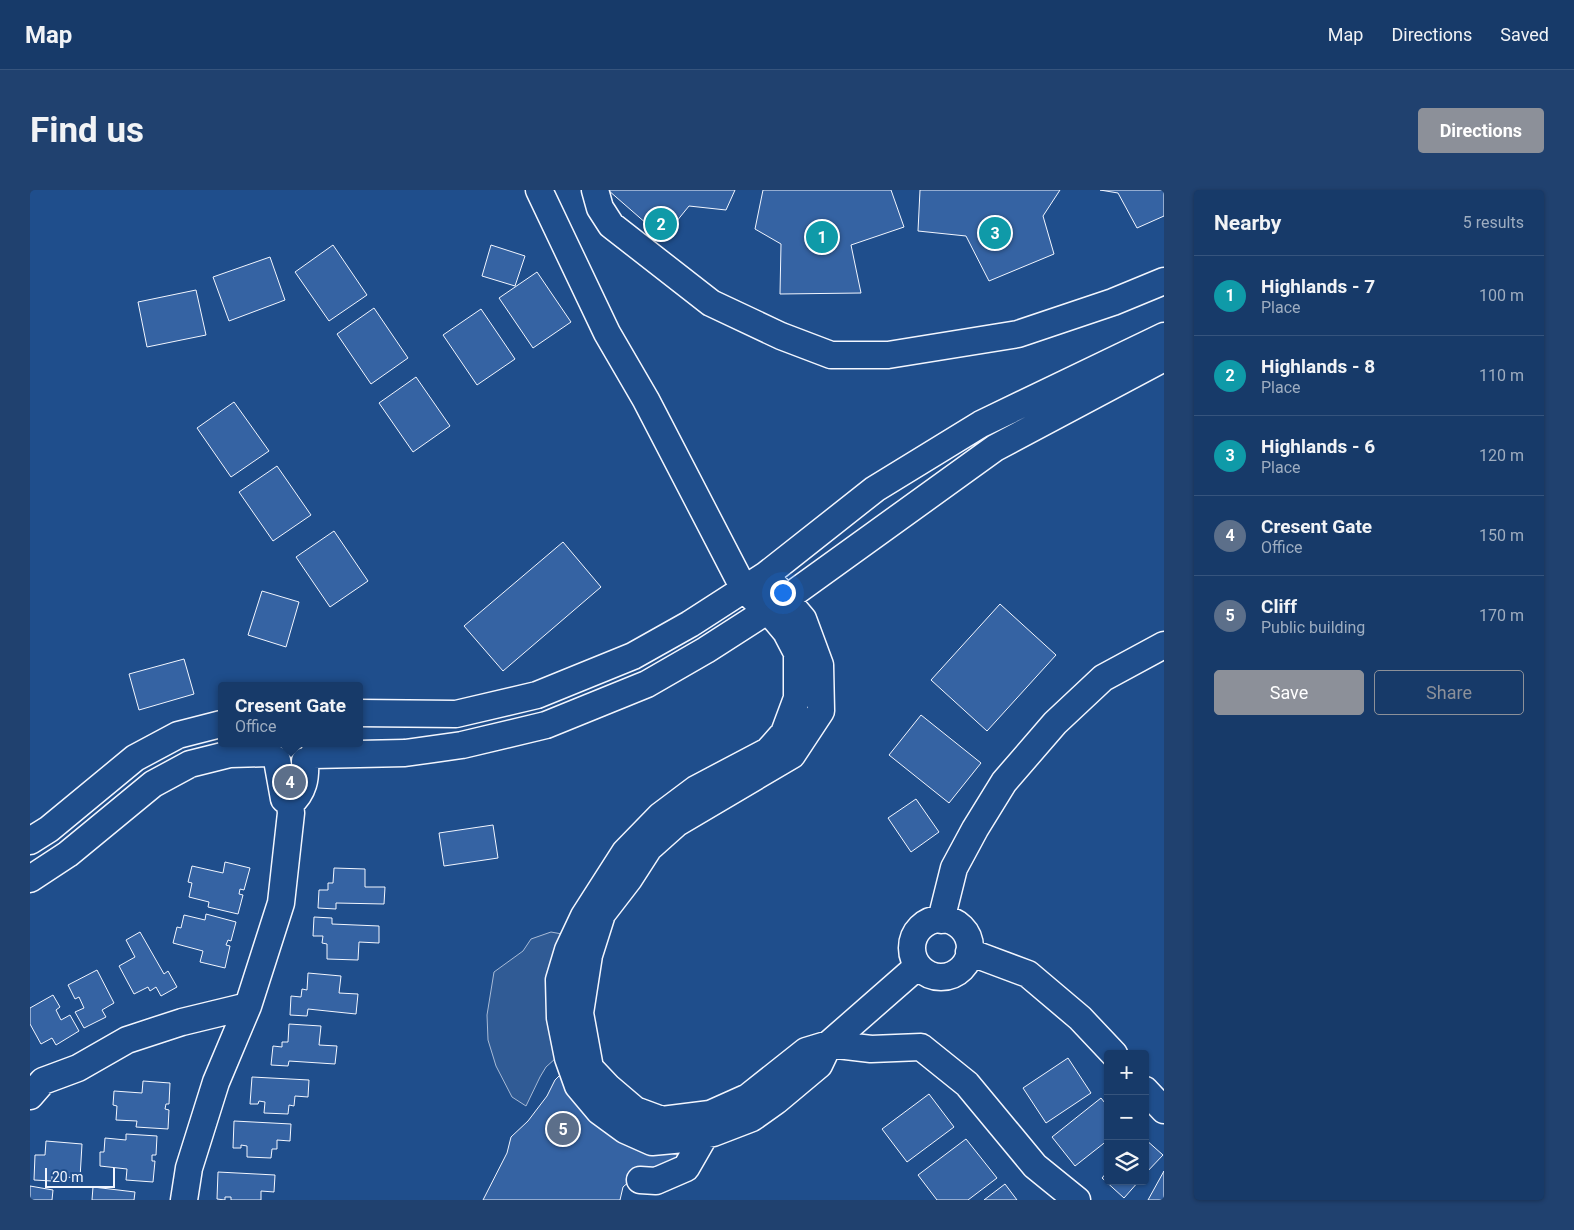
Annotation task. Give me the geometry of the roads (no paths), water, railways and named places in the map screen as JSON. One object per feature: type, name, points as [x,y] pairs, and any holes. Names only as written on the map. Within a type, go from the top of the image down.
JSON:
[{"type":"street","points":[[595,190],[600,208],[611,225],[711,303],[781,336],[831,355],[888,355],[1018,334],[1114,302],[1164,281]]},
{"type":"street","points":[[544,192],[607,333],[646,400],[744,589],[803,619],[820,665],[820,710],[792,755],[677,823],[649,848],[602,914],[589,954],[580,1013],[590,1068],[608,1087],[635,1110],[662,1120],[710,1114],[748,1096],[806,1052],[830,1044],[871,1049],[920,1047],[967,1084],[1036,1166],[1077,1200]]},
{"type":"street","points":[[363,712],[456,714],[537,695],[634,656],[690,624],[766,575],[875,489],[981,424],[1164,336]]},
{"type":"street","points":[[30,879],[68,854],[153,784],[190,764],[230,754],[270,752],[285,763],[295,764],[312,753],[406,754],[462,745],[546,725],[647,684],[706,650],[777,605],[996,448],[1164,358]]},
{"type":"street","points":[[766,575],[786,632],[797,653],[797,698],[784,733],[768,752],[696,789],[660,816],[624,852],[584,916],[568,950],[559,980],[560,1018],[568,1058],[578,1086],[599,1112],[625,1130],[652,1142],[713,1134],[752,1118],[776,1101],[819,1065],[830,1044],[918,966]]},
{"type":"street","points":[[941,920],[954,868],[975,828],[1004,782],[1056,723],[1103,678],[1164,644]]},
{"type":"street","points":[[30,841],[49,829],[135,758],[178,735],[218,725]]},
{"type":"street","points":[[184,1200],[189,1168],[216,1082],[248,1006],[281,903],[291,814],[290,804],[284,799],[270,752]]},
{"type":"street","points":[[290,804],[299,796],[303,787],[305,773],[312,753]]},
{"type":"street","points":[[941,920],[950,921],[958,926],[965,933],[969,942],[966,962],[952,975],[943,977],[933,976],[918,966],[913,958],[912,949],[913,940],[918,931],[932,921],[941,920]]},
{"type":"street","points":[[969,952],[1028,974],[1080,1018],[1110,1050]]},
{"type":"street","points":[[30,1096],[43,1081],[78,1068],[127,1040],[182,1022],[248,1006]]},
{"type":"street","points":[[1149,1094],[1164,1110]]},
{"type":"street","points":[[640,1180],[656,1181],[686,1168],[705,1135]]},
{"type":"place","name":"Highlands - 8","points":[[661,224]]},
{"type":"place","name":"Highlands - 6","points":[[995,233]]},
{"type":"place","name":"Highlands - 7","points":[[822,237]]},
{"type":"place","name":"Cresent Gate","points":[[290,782]]},
{"type":"place","name":"Cliff","points":[[563,1129]]}]
